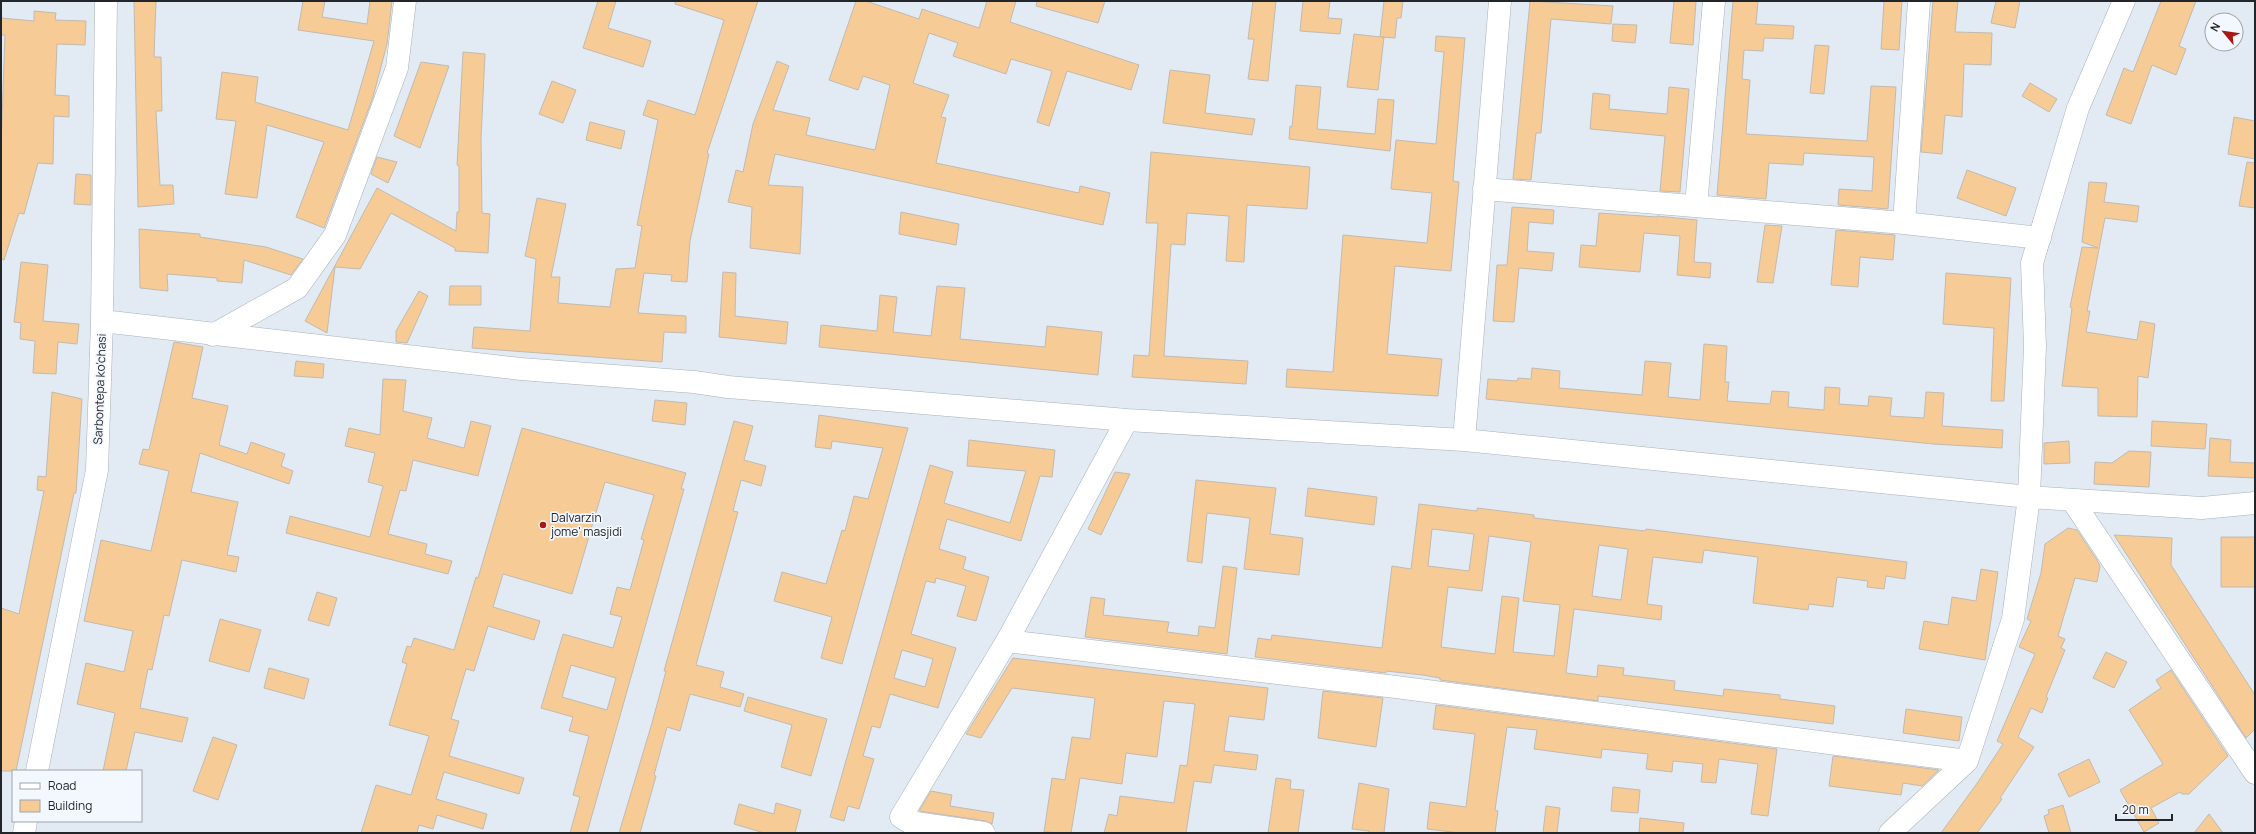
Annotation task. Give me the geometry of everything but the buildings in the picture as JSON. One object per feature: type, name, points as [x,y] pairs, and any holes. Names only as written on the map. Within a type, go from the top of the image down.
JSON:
[{"type":"street","name":"Sarbontepa ko'chasi","points":[[37,770],[97,470],[102,321],[106,1]]},
{"type":"street","points":[[213,335],[297,288],[335,235],[397,68],[406,1]]},
{"type":"street","points":[[1464,440],[1500,1]]},
{"type":"street","points":[[1696,206],[1714,1]]},
{"type":"street","points":[[1904,223],[1919,1]]},
{"type":"street","points":[[1890,833],[1967,761],[2013,619],[2029,497],[2035,346],[2032,263],[2078,108],[2124,1]]},
{"type":"street","points":[[1484,189],[1904,223],[2040,238]]},
{"type":"street","points":[[102,321],[213,335],[521,369],[694,382],[728,387],[1127,420],[1464,440],[2029,497],[2202,508],[2255,503]]},
{"type":"street","points":[[984,833],[909,822],[901,817],[1007,641],[1127,420]]},
{"type":"street","points":[[2072,500],[2255,772]]},
{"type":"street","points":[[1007,641],[1396,687],[1967,761]]},
{"type":"street","points":[[24,833],[26,822]]},
{"type":"place","name":"Dalvarzin jome' masjidi","points":[[543,525]]}]
